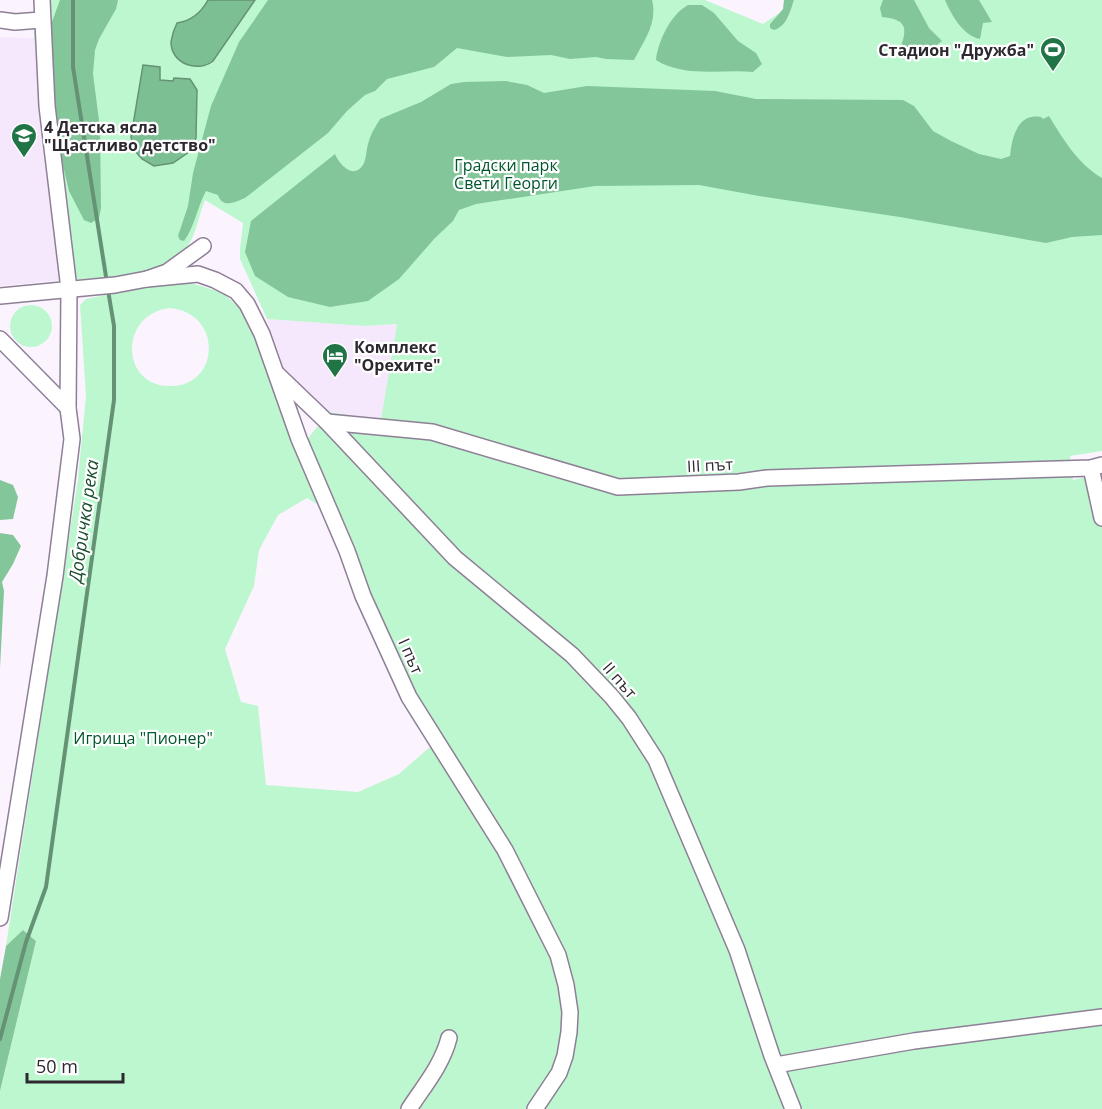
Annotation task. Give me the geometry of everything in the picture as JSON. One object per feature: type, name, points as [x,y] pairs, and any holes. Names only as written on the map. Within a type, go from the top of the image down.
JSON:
[{"type":"street","points":[[0,918],[55,576],[72,439],[68,408],[68,341],[75,289],[47,106],[41,20],[42,0]]},
{"type":"street","points":[[0,20],[15,22],[41,20]]},
{"type":"street","points":[[0,296],[115,285],[147,279],[167,272],[203,246]]},
{"type":"street","name":"І път","points":[[147,279],[198,274],[236,291],[247,304],[262,334],[299,439],[347,551],[363,596],[410,697],[505,850],[558,956],[570,1012],[569,1032],[565,1056],[559,1073],[535,1109]]},
{"type":"street","points":[[1,340],[68,408]]},
{"type":"street","name":"ІІ път","points":[[276,373],[327,422],[455,558],[572,655],[612,697],[628,718],[656,760],[693,844],[737,950],[793,1109]]},
{"type":"street","name":"ІІІ път","points":[[327,422],[432,432],[618,487],[739,482],[766,478],[1096,467]]},
{"type":"street","points":[[1096,467],[1102,518]]},
{"type":"street","points":[[776,1065],[914,1041],[1102,1017]]},
{"type":"street","points":[[409,1109],[434,1073],[445,1052],[448,1038]]},
{"type":"shaded area","points":[[208,0],[255,0],[213,61],[207,65],[193,66],[180,61],[175,56],[171,42],[173,32],[177,23],[195,16]]},
{"type":"shaded area","name":"4 Детска ясла \"Щастливо детство\"","points":[[0,37],[34,38],[62,280],[0,286]]},
{"type":"shaded area","points":[[143,65],[160,67],[160,80],[190,79],[197,90],[196,138],[189,152],[173,163],[154,166],[142,159],[134,150],[131,137]]},
{"type":"shaded area","points":[[267,319],[365,326],[397,324],[382,420],[329,412],[284,376]]},
{"type":"green space","points":[[34,0],[208,0],[195,16],[177,23],[222,48],[255,0],[705,0],[763,24],[779,13],[770,24],[788,18],[794,0],[1102,0],[1102,451],[1070,456],[1073,480],[1102,473],[1102,1109],[0,1109],[0,1091],[36,941],[23,930],[6,946],[78,479],[86,396],[80,305],[86,299],[175,281],[198,285],[223,293],[243,311],[261,339],[320,506],[307,498],[278,515],[259,550],[254,586],[225,649],[241,702],[258,706],[266,785],[358,792],[399,774],[431,746],[444,739],[421,705],[373,605],[348,530],[305,442],[329,412],[381,420],[397,324],[365,326],[267,319],[240,259],[243,223],[205,200],[189,244],[179,256],[166,265],[132,275],[62,280],[34,38]],"holes":[[[159,80],[173,81],[197,90],[196,138],[189,152],[142,159],[134,150],[131,137]],[[170,308],[188,313],[200,323],[207,335],[209,350],[206,364],[198,375],[186,383],[169,386],[153,383],[141,374],[134,362],[132,349],[134,335],[141,323],[153,313]]]},
{"type":"green space","points":[[60,0],[118,0],[116,9],[95,50],[93,74],[100,128],[101,208],[99,218],[91,223],[84,220],[69,191],[59,149],[49,30]]},
{"type":"green space","points":[[268,0],[652,0],[653,16],[649,31],[634,60],[596,57],[570,59],[551,55],[507,57],[457,48],[434,67],[387,79],[375,91],[365,95],[347,111],[328,133],[245,198],[226,203],[218,195],[206,191],[188,235],[184,241],[180,240],[178,236],[188,206],[193,173],[211,106],[239,42]]},
{"type":"green space","points":[[784,0],[794,0],[785,22],[774,30],[770,28],[770,24],[783,9]]},
{"type":"green space","points":[[883,0],[914,0],[929,28],[942,41],[933,48],[912,54],[901,46],[904,33],[902,24],[895,19],[882,17],[880,8]]},
{"type":"green space","points":[[945,0],[979,0],[992,22],[983,23],[980,39],[963,29],[954,18]]},
{"type":"green space","points":[[688,5],[702,5],[714,13],[738,41],[756,53],[762,64],[753,72],[703,72],[667,66],[656,60],[666,29],[676,15]]},
{"type":"green space","name":"Градски парк Свети Георги","points":[[506,81],[527,85],[544,93],[587,86],[715,91],[756,99],[903,100],[914,106],[933,131],[979,154],[1001,159],[1010,156],[1014,135],[1021,123],[1033,117],[1043,119],[1049,116],[1078,158],[1102,178],[1102,235],[1072,237],[1046,243],[699,185],[595,186],[476,204],[459,210],[453,221],[399,279],[368,301],[330,307],[288,297],[255,276],[245,252],[251,221],[335,154],[347,169],[355,171],[359,169],[363,165],[370,138],[380,119],[421,102],[451,84]]},
{"type":"green space","points":[[31,305],[46,311],[52,326],[46,341],[31,347],[16,341],[10,326],[16,311]]},
{"type":"green space","points":[[0,480],[13,485],[18,497],[13,519],[0,520]]},
{"type":"green space","points":[[0,533],[13,535],[21,546],[2,582],[4,591],[0,668]]},
{"type":"green space","points":[[23,930],[36,941],[0,1091],[0,979],[6,946]]},
{"type":"waterway","name":"Добричка река","points":[[73,0],[73,67],[107,283]]},
{"type":"waterway","name":"Добричка река","points":[[0,1039],[26,942],[46,887],[114,400],[114,326],[108,290]]},
{"type":"place","name":"Стадион \"Дружба\"","points":[[1053,73]]},
{"type":"place","name":"4 Детска ясла \"Щастливо детство\"","points":[[24,159]]},
{"type":"place","name":"Комплекс \"Орехите\"","points":[[335,379]]},
{"type":"park label","name":"Игрища \"Пионер\"","points":[[143,738]]}]
